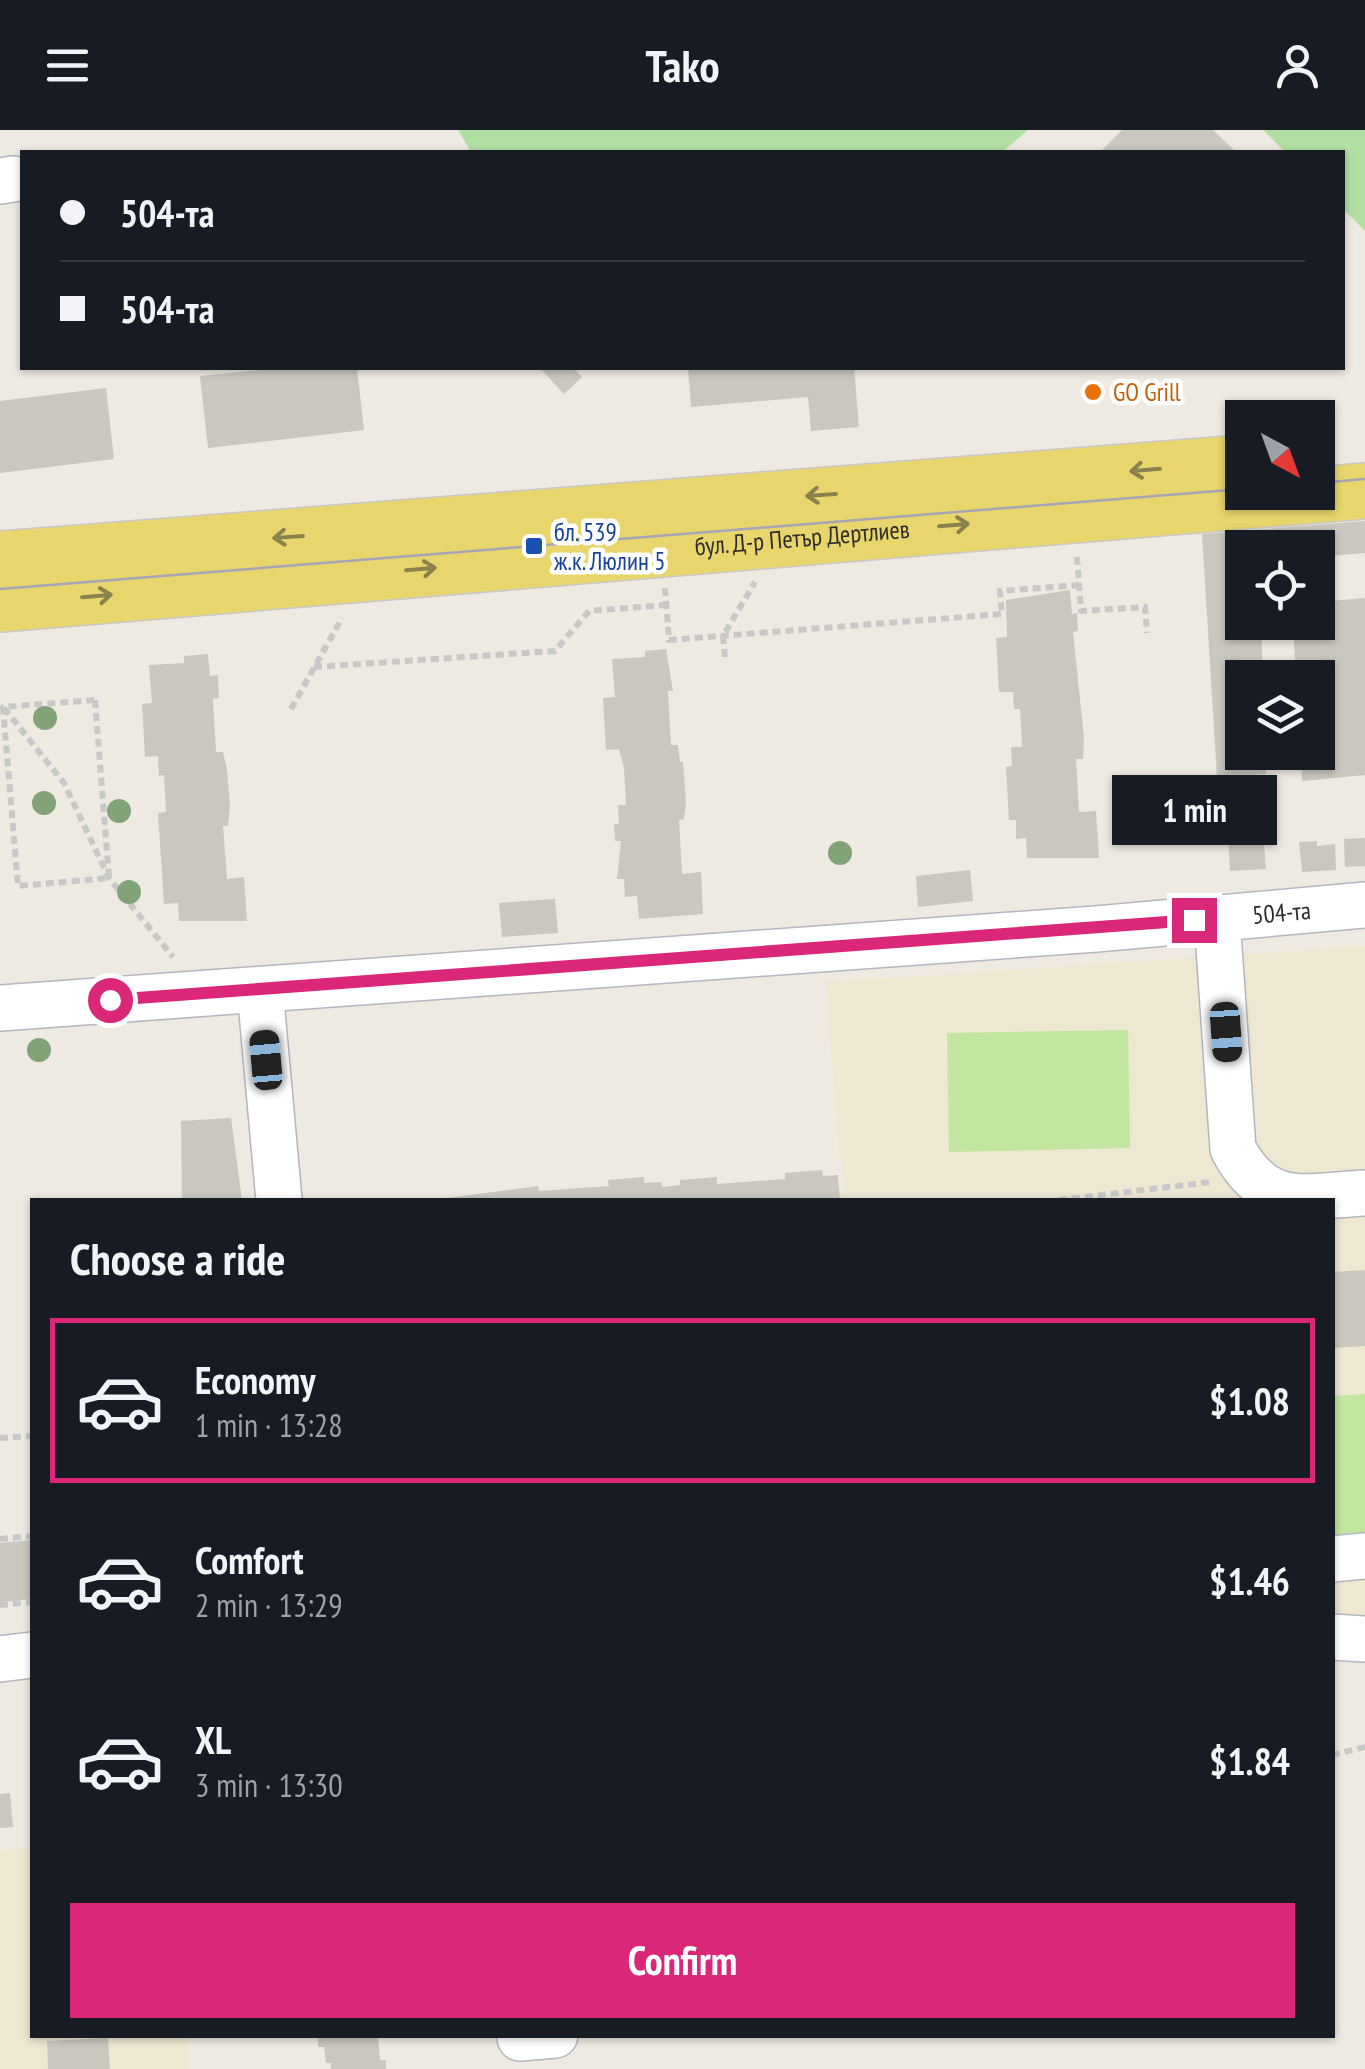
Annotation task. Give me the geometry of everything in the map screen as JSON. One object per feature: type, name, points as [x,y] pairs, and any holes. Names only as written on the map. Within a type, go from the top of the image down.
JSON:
[{"type":"main road","points":[[1335,456],[1365,453]]},
{"type":"main road","name":"бул. Д-р Петър Дертлиев","points":[[0,559],[1225,464]]},
{"type":"main road","name":"бул. Д-р Петър Дертлиев","points":[[0,604],[1365,492]]},
{"type":"street","name":"504-та","points":[[0,1008],[1365,905]]},
{"type":"street","points":[[1218,919],[1233,1149],[1248,1177],[1282,1196],[1365,1194]]},
{"type":"street","points":[[260,990],[280,1198]]},
{"type":"street","points":[[1335,1558],[1365,1556]]},
{"type":"street","points":[[1335,1637],[1365,1640]]},
{"type":"street","points":[[0,1659],[30,1655]]},
{"type":"path","points":[[1076,540],[1082,612],[1144,606],[1147,632]]},
{"type":"path","points":[[725,657],[723,636],[764,566]]},
{"type":"path","points":[[664,574],[669,640],[1002,614],[1000,591],[1080,585]]},
{"type":"path","points":[[291,709],[352,600]]},
{"type":"path","points":[[314,668],[555,650],[588,612],[666,605]]},
{"type":"path","points":[[1,705],[95,700],[109,878]]},
{"type":"path","points":[[1,705],[64,783],[109,878],[183,970]]},
{"type":"path","points":[[1,705],[18,886],[109,878]]},
{"type":"path","points":[[1075,1198],[1248,1177]]},
{"type":"path","points":[[0,1438],[30,1436]]},
{"type":"path","points":[[0,1539],[30,1536]]},
{"type":"path","points":[[0,1605],[30,1602]]},
{"type":"path","points":[[1335,1755],[1365,1747]]},
{"type":"shaded area","points":[[1365,946],[1365,1644],[1335,1646],[1335,1198],[844,1198],[825,982]]},
{"type":"shaded area","points":[[30,1848],[30,2038],[188,2038],[190,2069],[0,2069],[0,1851]]},
{"type":"green space","points":[[458,130],[1028,130],[1004,150],[470,150]]},
{"type":"green space","points":[[1263,130],[1365,130],[1365,231],[1345,211],[1345,150],[1283,150]]},
{"type":"green space","points":[[1128,1030],[1130,1148],[949,1152],[947,1033]]},
{"type":"green space","points":[[1365,1394],[1365,1543],[1335,1545],[1335,1396]]},
{"type":"building","points":[[1122,130],[1213,130],[1234,150],[1102,150]]},
{"type":"building","points":[[258,370],[357,370],[364,430],[208,448],[200,376]]},
{"type":"building","points":[[542,370],[575,370],[582,377],[564,394]]},
{"type":"building","points":[[688,370],[854,370],[859,427],[811,431],[808,397],[691,407]]},
{"type":"building","points":[[106,388],[114,459],[0,473],[0,401]]},
{"type":"building","points":[[1365,521],[1365,553],[1335,556],[1335,530],[1252,530]]},
{"type":"building","points":[[1225,532],[1225,640],[1262,640],[1262,660],[1225,660],[1225,770],[1266,770],[1266,774],[1217,778],[1202,534]]},
{"type":"building","points":[[1070,590],[1072,614],[1077,613],[1078,631],[1073,632],[1084,738],[1083,759],[1076,759],[1079,812],[1096,811],[1099,858],[1027,858],[1026,838],[1016,839],[1016,820],[1009,820],[1006,767],[1012,766],[1011,747],[1022,747],[1020,709],[1014,709],[1013,692],[999,692],[996,638],[1007,637],[1006,600]]},
{"type":"building","points":[[1365,598],[1365,775],[1302,781],[1302,770],[1335,770],[1335,660],[1295,660],[1294,640],[1335,640],[1335,601]]},
{"type":"building","points":[[666,649],[673,691],[668,691],[671,745],[678,745],[683,762],[686,802],[684,819],[679,820],[682,874],[701,872],[703,914],[639,919],[637,896],[625,897],[624,879],[617,879],[621,841],[615,841],[614,824],[619,824],[618,805],[626,805],[624,768],[619,749],[606,750],[603,698],[615,697],[612,659],[645,657],[645,651]]},
{"type":"building","points":[[208,654],[210,676],[218,675],[219,698],[213,699],[216,752],[223,752],[227,770],[230,806],[228,826],[223,826],[227,879],[244,877],[247,921],[179,921],[178,903],[164,904],[158,813],[166,812],[164,775],[159,776],[158,756],[145,757],[142,704],[152,703],[149,665],[184,663],[184,656]]},
{"type":"building","points":[[1263,831],[1266,869],[1230,871],[1228,834]]},
{"type":"building","points":[[1365,838],[1365,866],[1345,867],[1344,839]]},
{"type":"building","points":[[1317,841],[1317,846],[1335,844],[1336,870],[1302,872],[1299,842]]},
{"type":"building","points":[[970,870],[973,901],[918,907],[916,876]]},
{"type":"building","points":[[555,899],[558,933],[502,937],[499,903]]},
{"type":"building","points":[[231,1118],[242,1198],[182,1198],[181,1121]]},
{"type":"building","points":[[822,1170],[823,1176],[838,1175],[840,1198],[447,1198],[538,1186],[539,1191],[609,1186],[608,1180],[644,1177],[644,1183],[661,1182],[662,1187],[680,1185],[680,1180],[717,1177],[717,1184],[785,1179],[785,1173]]},
{"type":"building","points":[[1365,1270],[1365,1346],[1335,1348],[1335,1272]]},
{"type":"building","points":[[30,1540],[30,1599],[0,1602],[0,1543]]},
{"type":"building","points":[[10,1793],[13,1827],[0,1828],[0,1794]]},
{"type":"building","points":[[108,2038],[110,2069],[48,2069],[47,2041]]},
{"type":"building","points":[[318,2038],[378,2038],[380,2060],[386,2060],[386,2069],[331,2069],[324,2047],[318,2047]]},
{"type":"tram line","points":[[1335,482],[1365,479]]},
{"type":"tram line","points":[[0,589],[1225,490]]},
{"type":"place","name":"GO Grill","points":[[1093,392]]},
{"type":"place","name":"бл. 539 ж.к. Люлин 5","points":[[534,546]]},
{"type":"route","points":[[110,1000],[1194,920]]}]
